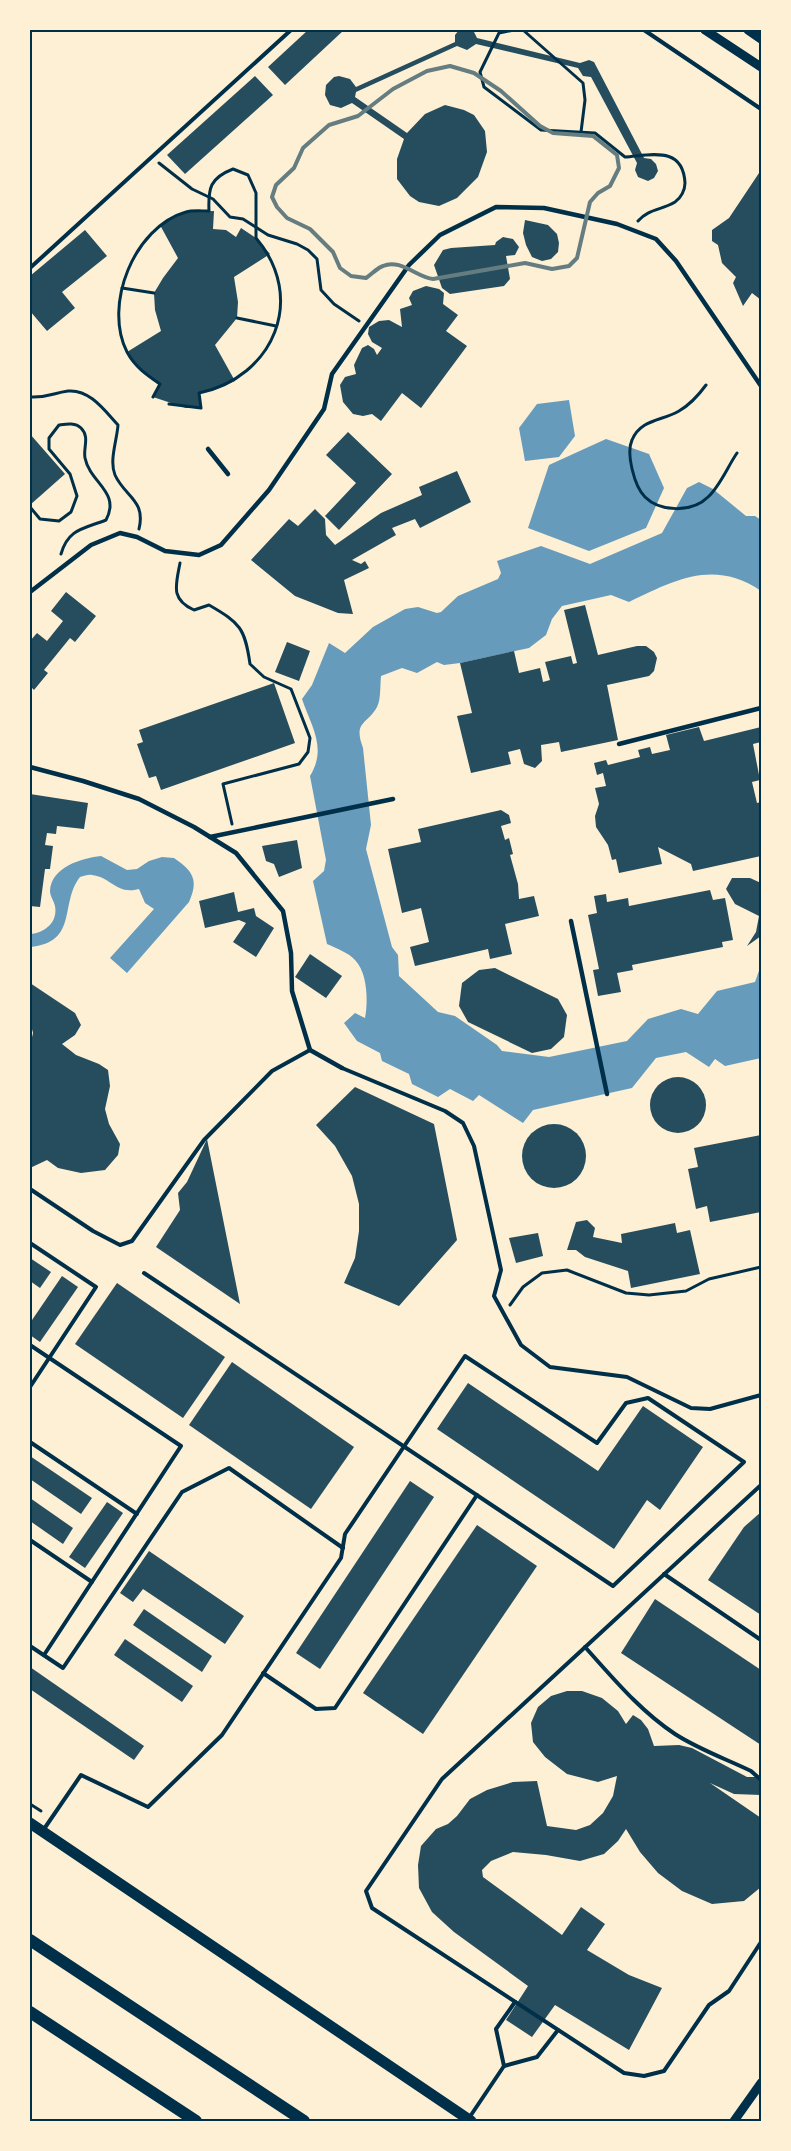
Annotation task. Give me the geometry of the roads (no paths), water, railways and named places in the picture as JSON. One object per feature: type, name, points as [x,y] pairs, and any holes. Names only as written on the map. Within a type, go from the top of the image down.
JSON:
[{"type":"highway","points":[[30,1940],[304,2121]]},
{"type":"highway","points":[[30,2012],[196,2121]]},
{"type":"main road","points":[[30,1822],[470,2120]]},
{"type":"street","points":[[706,30],[761,67]]},
{"type":"street","points":[[748,30],[761,38]]},
{"type":"street","points":[[30,592],[91,545],[120,533],[137,537],[165,551],[199,555],[220,545],[268,490],[324,410],[332,374],[409,265],[440,235],[496,207],[544,208],[617,224],[656,239],[676,261],[761,386]]},
{"type":"street","points":[[208,449],[228,474]]},
{"type":"street","points":[[619,744],[761,708]]},
{"type":"street","points":[[30,767],[83,781],[138,799],[210,837],[236,854],[283,911],[291,953],[292,991],[310,1050],[342,1068]]},
{"type":"street","points":[[210,837],[393,799]]},
{"type":"street","points":[[571,921],[599,1046],[607,1094]]},
{"type":"street","points":[[734,2121],[761,2083]]},
{"type":"lane","points":[[30,268],[291,30]]},
{"type":"lane","points":[[644,30],[761,109]]},
{"type":"lane","points":[[30,1189],[93,1231],[120,1245],[132,1241],[204,1140],[272,1071],[310,1050]]},
{"type":"lane","points":[[342,1068],[444,1111],[463,1123],[474,1146],[501,1270],[494,1296],[521,1345],[550,1367],[627,1377],[691,1408],[710,1409],[761,1395]]},
{"type":"lane","points":[[30,1242],[96,1288],[30,1387]]},
{"type":"lane","points":[[43,1831],[81,1775],[148,1807],[222,1735],[341,1558],[345,1534],[404,1446],[465,1356],[597,1443],[626,1403],[648,1398],[744,1462],[613,1586],[404,1446],[144,1273]]},
{"type":"lane","points":[[30,1345],[181,1446],[44,1655]]},
{"type":"lane","points":[[30,1442],[137,1514]]},
{"type":"lane","points":[[30,1646],[63,1668],[182,1492],[229,1468],[342,1548]]},
{"type":"lane","points":[[761,1485],[442,1779],[366,1891],[372,1908],[624,2073],[644,2076],[664,2071],[708,2005],[729,1991],[761,1942]]},
{"type":"lane","points":[[264,1673],[316,1709],[335,1708],[477,1495]]},
{"type":"lane","points":[[30,1540],[92,1582]]},
{"type":"lane","points":[[664,1574],[761,1640]]},
{"type":"lane","points":[[585,1647],[623,1689],[655,1719],[677,1735],[751,1771],[761,1780]]},
{"type":"lane","points":[[504,2066],[496,2030],[515,2002]]},
{"type":"lane","points":[[470,2120],[504,2066],[537,2057],[558,2030]]},
{"type":"water","points":[[569,400],[575,436],[559,457],[525,461],[519,428],[537,404]]},
{"type":"water","points":[[606,439],[649,454],[664,488],[646,528],[589,551],[528,528],[549,465]]},
{"type":"water","points":[[699,482],[713,489],[746,516],[755,516],[761,520],[761,591],[744,581],[727,576],[695,576],[662,586],[629,602],[611,595],[562,606],[552,619],[546,635],[529,648],[460,663],[444,665],[437,662],[417,673],[402,668],[381,676],[380,696],[377,707],[360,728],[371,825],[366,849],[392,947],[398,955],[399,976],[438,1012],[455,1016],[497,1045],[502,1051],[549,1057],[627,1041],[648,1019],[681,1009],[698,1014],[717,991],[755,982],[761,965],[761,1058],[725,1066],[715,1059],[709,1067],[686,1052],[656,1058],[632,1088],[533,1110],[523,1123],[479,1095],[473,1101],[450,1089],[438,1097],[412,1084],[409,1074],[382,1061],[380,1053],[357,1041],[344,1023],[355,1013],[365,1018],[367,1004],[365,980],[359,966],[352,957],[327,944],[313,881],[324,871],[326,860],[310,776],[315,766],[318,747],[302,699],[312,685],[329,643],[345,653],[373,627],[405,609],[418,607],[437,613],[441,612],[458,596],[498,579],[501,573],[497,561],[541,546],[590,564],[662,533],[687,488]]},
{"type":"water","points":[[101,856],[127,870],[137,869],[149,861],[162,857],[174,858],[186,867],[194,882],[189,902],[127,973],[110,958],[154,909],[145,903],[139,889],[125,890],[99,876],[89,875],[80,877],[70,899],[62,930],[56,938],[45,944],[30,947],[30,934],[45,929],[54,917],[55,906],[50,891],[56,876],[69,865]]},
{"type":"railway","points":[[450,66],[474,73],[501,91],[540,126],[553,133],[593,136],[617,155],[619,168],[610,186],[598,193],[590,202],[577,258],[569,266],[552,269],[525,263],[433,279],[402,266],[389,264],[379,268],[366,278],[351,276],[340,268],[333,252],[310,229],[287,218],[277,207],[272,197],[276,185],[294,168],[303,148],[329,125],[358,116],[393,89],[427,71],[450,66]]}]
